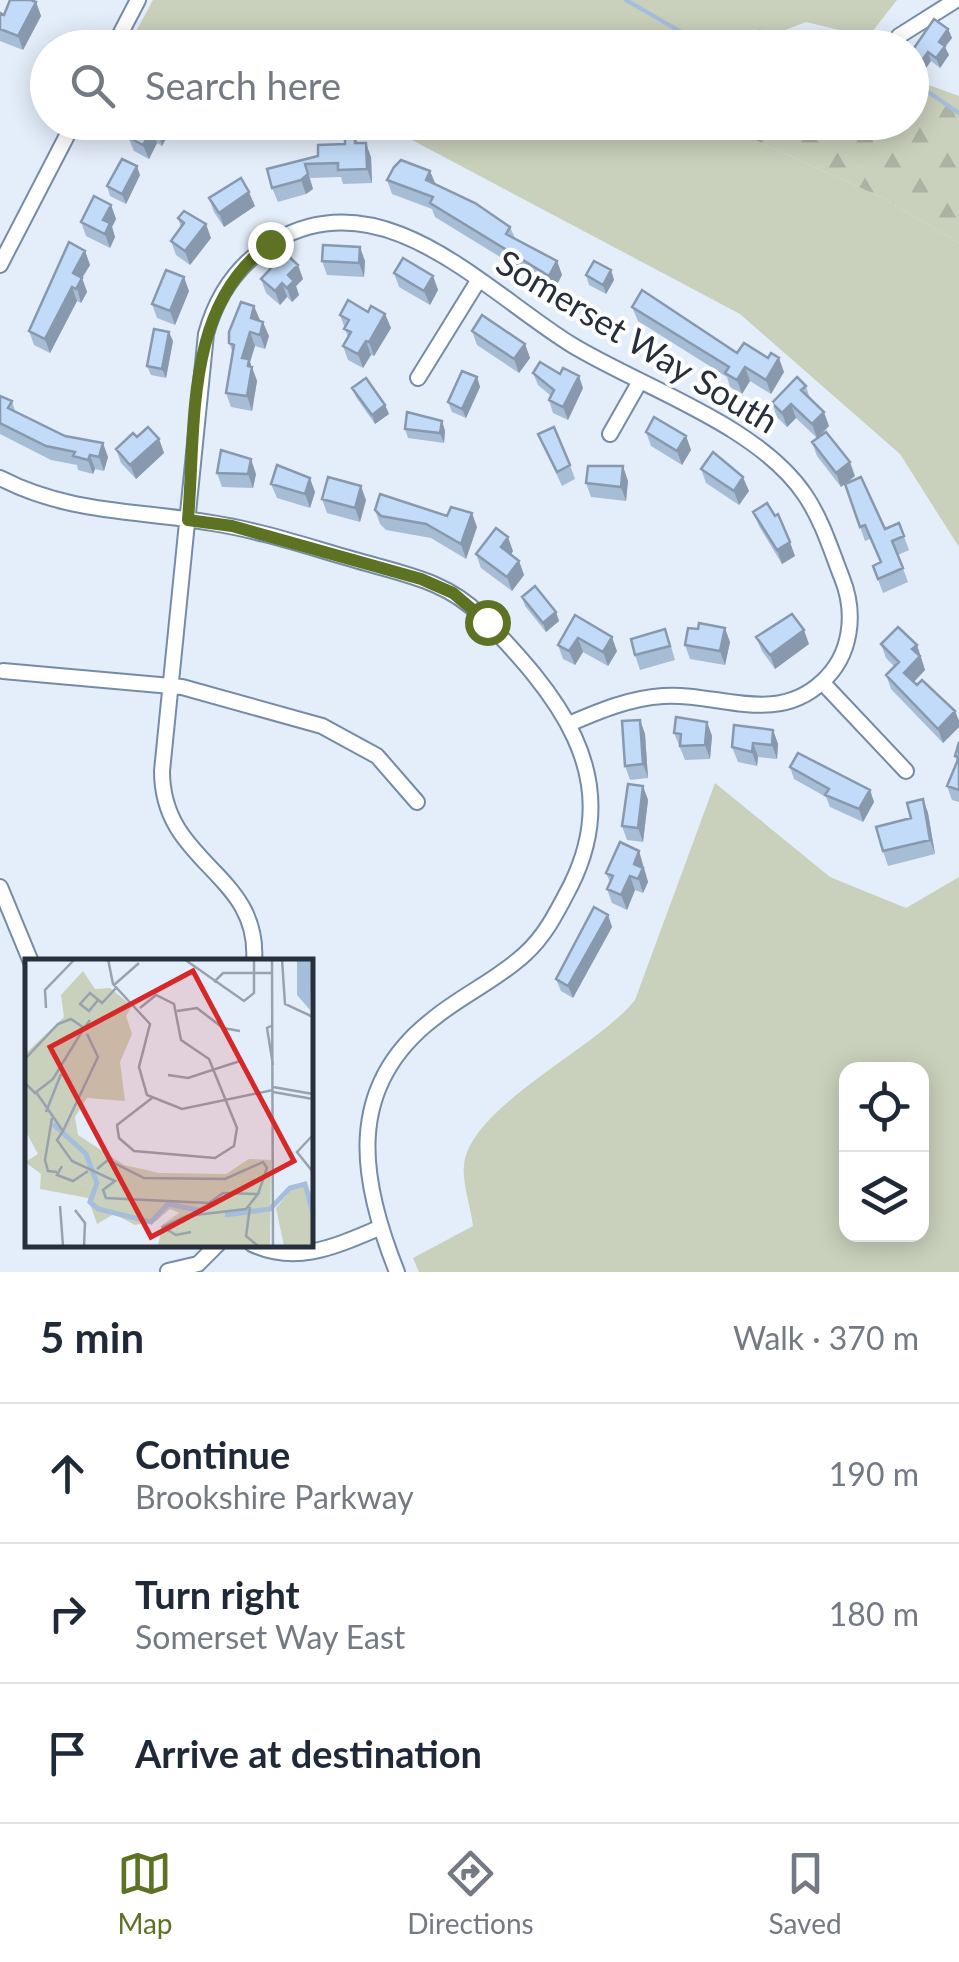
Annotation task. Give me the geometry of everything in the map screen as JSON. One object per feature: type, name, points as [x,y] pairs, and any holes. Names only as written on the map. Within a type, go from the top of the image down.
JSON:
[{"type":"street","points":[[122,30],[138,0]]},
{"type":"street","points":[[908,30],[956,0]]},
{"type":"street","points":[[0,266],[65,140]]},
{"type":"street","name":"Somerset Way South","points":[[188,520],[210,320],[237,272],[270,244],[310,226],[367,224],[406,236],[537,323],[759,449],[806,496],[824,532],[851,610],[846,643],[822,682]]},
{"type":"street","points":[[418,378],[478,282]]},
{"type":"street","points":[[610,434],[640,383]]},
{"type":"street","points":[[0,478],[79,508],[244,529],[439,585],[464,600],[487,622],[569,724],[587,762],[593,801],[582,861],[550,925],[529,951],[429,1022],[392,1064],[370,1114],[365,1151],[369,1193],[397,1272]]},
{"type":"street","points":[[188,520],[162,771],[168,814],[182,839],[240,900],[251,926],[254,959]]},
{"type":"street","points":[[2,671],[170,686],[335,731],[377,756],[418,802]]},
{"type":"street","points":[[569,724],[658,696],[770,706],[798,698],[822,682],[906,770]]},
{"type":"street","points":[[0,887],[30,959]]},
{"type":"street","points":[[260,1247],[276,1253],[301,1254],[379,1228]]},
{"type":"street","points":[[168,1271],[198,1264],[215,1247]]},
{"type":"green space","points":[[153,0],[897,0],[873,30],[839,30],[806,22],[785,30],[137,30]]},
{"type":"green space","points":[[929,85],[959,96],[959,243],[883,198],[755,140],[929,140]]},
{"type":"green space","points":[[412,140],[755,140],[883,198],[959,243],[959,547],[900,454],[740,314]]},
{"type":"green space","points":[[715,783],[830,877],[906,908],[959,877],[959,1272],[419,1272],[413,1258],[473,1226],[464,1165],[471,1143],[488,1121],[617,1019],[635,1000]]},
{"type":"building","points":[[10,0],[36,2],[18,36],[0,29],[0,13],[4,15]]},
{"type":"building","points":[[934,19],[948,29],[939,42],[945,46],[936,58],[929,53],[926,30]]},
{"type":"building","points":[[345,140],[366,143],[367,169],[338,170],[338,163],[305,164],[308,174],[301,180],[272,188],[267,169],[318,156],[318,145],[345,144]]},
{"type":"building","points":[[122,159],[137,166],[122,194],[107,186]]},
{"type":"building","points":[[401,160],[430,171],[426,180],[475,203],[510,227],[506,234],[557,261],[549,276],[430,203],[433,197],[387,180]]},
{"type":"building","points":[[241,178],[249,192],[219,213],[209,198]]},
{"type":"building","points":[[94,196],[111,205],[103,220],[110,223],[105,234],[81,222]]},
{"type":"building","points":[[184,211],[206,224],[185,251],[171,241],[184,223],[178,218]]},
{"type":"building","points":[[69,242],[85,251],[73,273],[82,278],[76,289],[72,287],[45,339],[29,331]]},
{"type":"building","points":[[323,245],[360,247],[359,263],[322,261]]},
{"type":"building","points":[[285,253],[298,265],[288,275],[294,281],[287,288],[282,283],[275,291],[261,279]]},
{"type":"building","points":[[403,258],[433,276],[424,291],[394,273]]},
{"type":"building","points":[[594,261],[611,270],[603,285],[586,275]]},
{"type":"building","points":[[166,270],[184,277],[170,311],[152,304]]},
{"type":"building","points":[[642,290],[737,353],[744,343],[768,358],[771,353],[779,358],[766,380],[745,367],[737,380],[725,373],[729,367],[632,307]]},
{"type":"building","points":[[348,300],[368,312],[371,306],[385,314],[358,354],[343,346],[351,332],[344,329],[349,320],[340,315]]},
{"type":"building","points":[[241,302],[254,306],[251,318],[263,322],[260,335],[250,332],[242,358],[249,359],[248,366],[252,367],[247,396],[226,393],[234,345],[229,343],[229,332]]},
{"type":"building","points":[[482,315],[525,344],[514,359],[472,331]]},
{"type":"building","points":[[154,329],[169,332],[162,369],[147,366]]},
{"type":"building","points":[[540,362],[560,374],[563,368],[579,376],[563,407],[549,400],[554,390],[533,373]]},
{"type":"building","points":[[462,371],[477,377],[462,409],[448,402]]},
{"type":"building","points":[[797,377],[806,386],[801,390],[824,412],[812,424],[791,404],[782,413],[772,403]]},
{"type":"building","points":[[366,378],[385,405],[372,415],[352,388]]},
{"type":"building","points":[[0,396],[12,401],[8,408],[65,436],[103,443],[99,457],[90,455],[88,460],[73,456],[75,452],[46,446],[0,423]]},
{"type":"building","points":[[407,412],[442,421],[440,433],[405,429]]},
{"type":"building","points":[[654,417],[686,436],[677,451],[646,432]]},
{"type":"building","points":[[148,427],[159,439],[130,465],[116,449],[133,433],[137,437]]},
{"type":"building","points":[[554,427],[570,465],[557,472],[538,434]]},
{"type":"building","points":[[826,432],[850,462],[836,473],[812,442]]},
{"type":"building","points":[[221,450],[251,459],[248,474],[217,473]]},
{"type":"building","points":[[713,452],[743,477],[734,491],[701,469]]},
{"type":"building","points":[[277,465],[310,478],[305,494],[271,484]]},
{"type":"building","points":[[588,466],[623,466],[621,487],[586,483]]},
{"type":"building","points":[[328,477],[361,486],[355,508],[322,499]]},
{"type":"building","points":[[861,477],[885,529],[899,523],[904,536],[892,541],[903,568],[878,579],[873,566],[881,562],[865,525],[860,527],[845,484]]},
{"type":"building","points":[[380,494],[447,516],[451,507],[472,513],[461,544],[426,524],[381,516],[375,510]]},
{"type":"building","points":[[767,503],[775,516],[778,514],[790,542],[777,550],[753,512]]},
{"type":"building","points":[[496,528],[508,537],[501,547],[519,561],[507,577],[476,554]]},
{"type":"building","points":[[535,586],[556,612],[543,623],[522,597]]},
{"type":"building","points":[[792,614],[804,630],[770,655],[756,637]]},
{"type":"building","points":[[575,615],[612,637],[603,652],[578,638],[569,651],[558,645]]},
{"type":"building","points":[[699,623],[725,628],[720,651],[685,645],[688,628],[698,629]]},
{"type":"building","points":[[898,627],[917,645],[912,649],[920,656],[904,673],[917,685],[922,680],[955,711],[938,729],[886,675],[899,662],[881,644]]},
{"type":"building","points":[[665,629],[670,646],[635,655],[631,639]]},
{"type":"building","points":[[676,717],[707,722],[705,745],[680,746],[681,734],[674,733]]},
{"type":"building","points":[[640,720],[643,764],[625,766],[622,721]]},
{"type":"building","points":[[734,725],[773,730],[772,745],[753,743],[752,752],[732,747]]},
{"type":"building","points":[[798,753],[870,790],[859,809],[825,795],[829,789],[790,767]]},
{"type":"building","points":[[959,757],[959,790],[947,786]]},
{"type":"building","points":[[628,784],[643,786],[638,828],[622,826]]},
{"type":"building","points":[[923,799],[930,840],[883,851],[876,827],[911,818],[907,803]]},
{"type":"building","points":[[620,842],[639,851],[634,864],[643,868],[638,879],[630,876],[621,895],[607,889],[613,876],[606,873]]},
{"type":"building","points":[[594,907],[608,915],[568,986],[556,979]]},
{"type":"waterway","points":[[626,0],[678,30]]},
{"type":"waterway","points":[[929,93],[959,113]]},
{"type":"route","points":[[270,244],[237,272],[210,320],[202,360],[188,520],[232,526],[439,585],[464,600],[487,622]]}]
